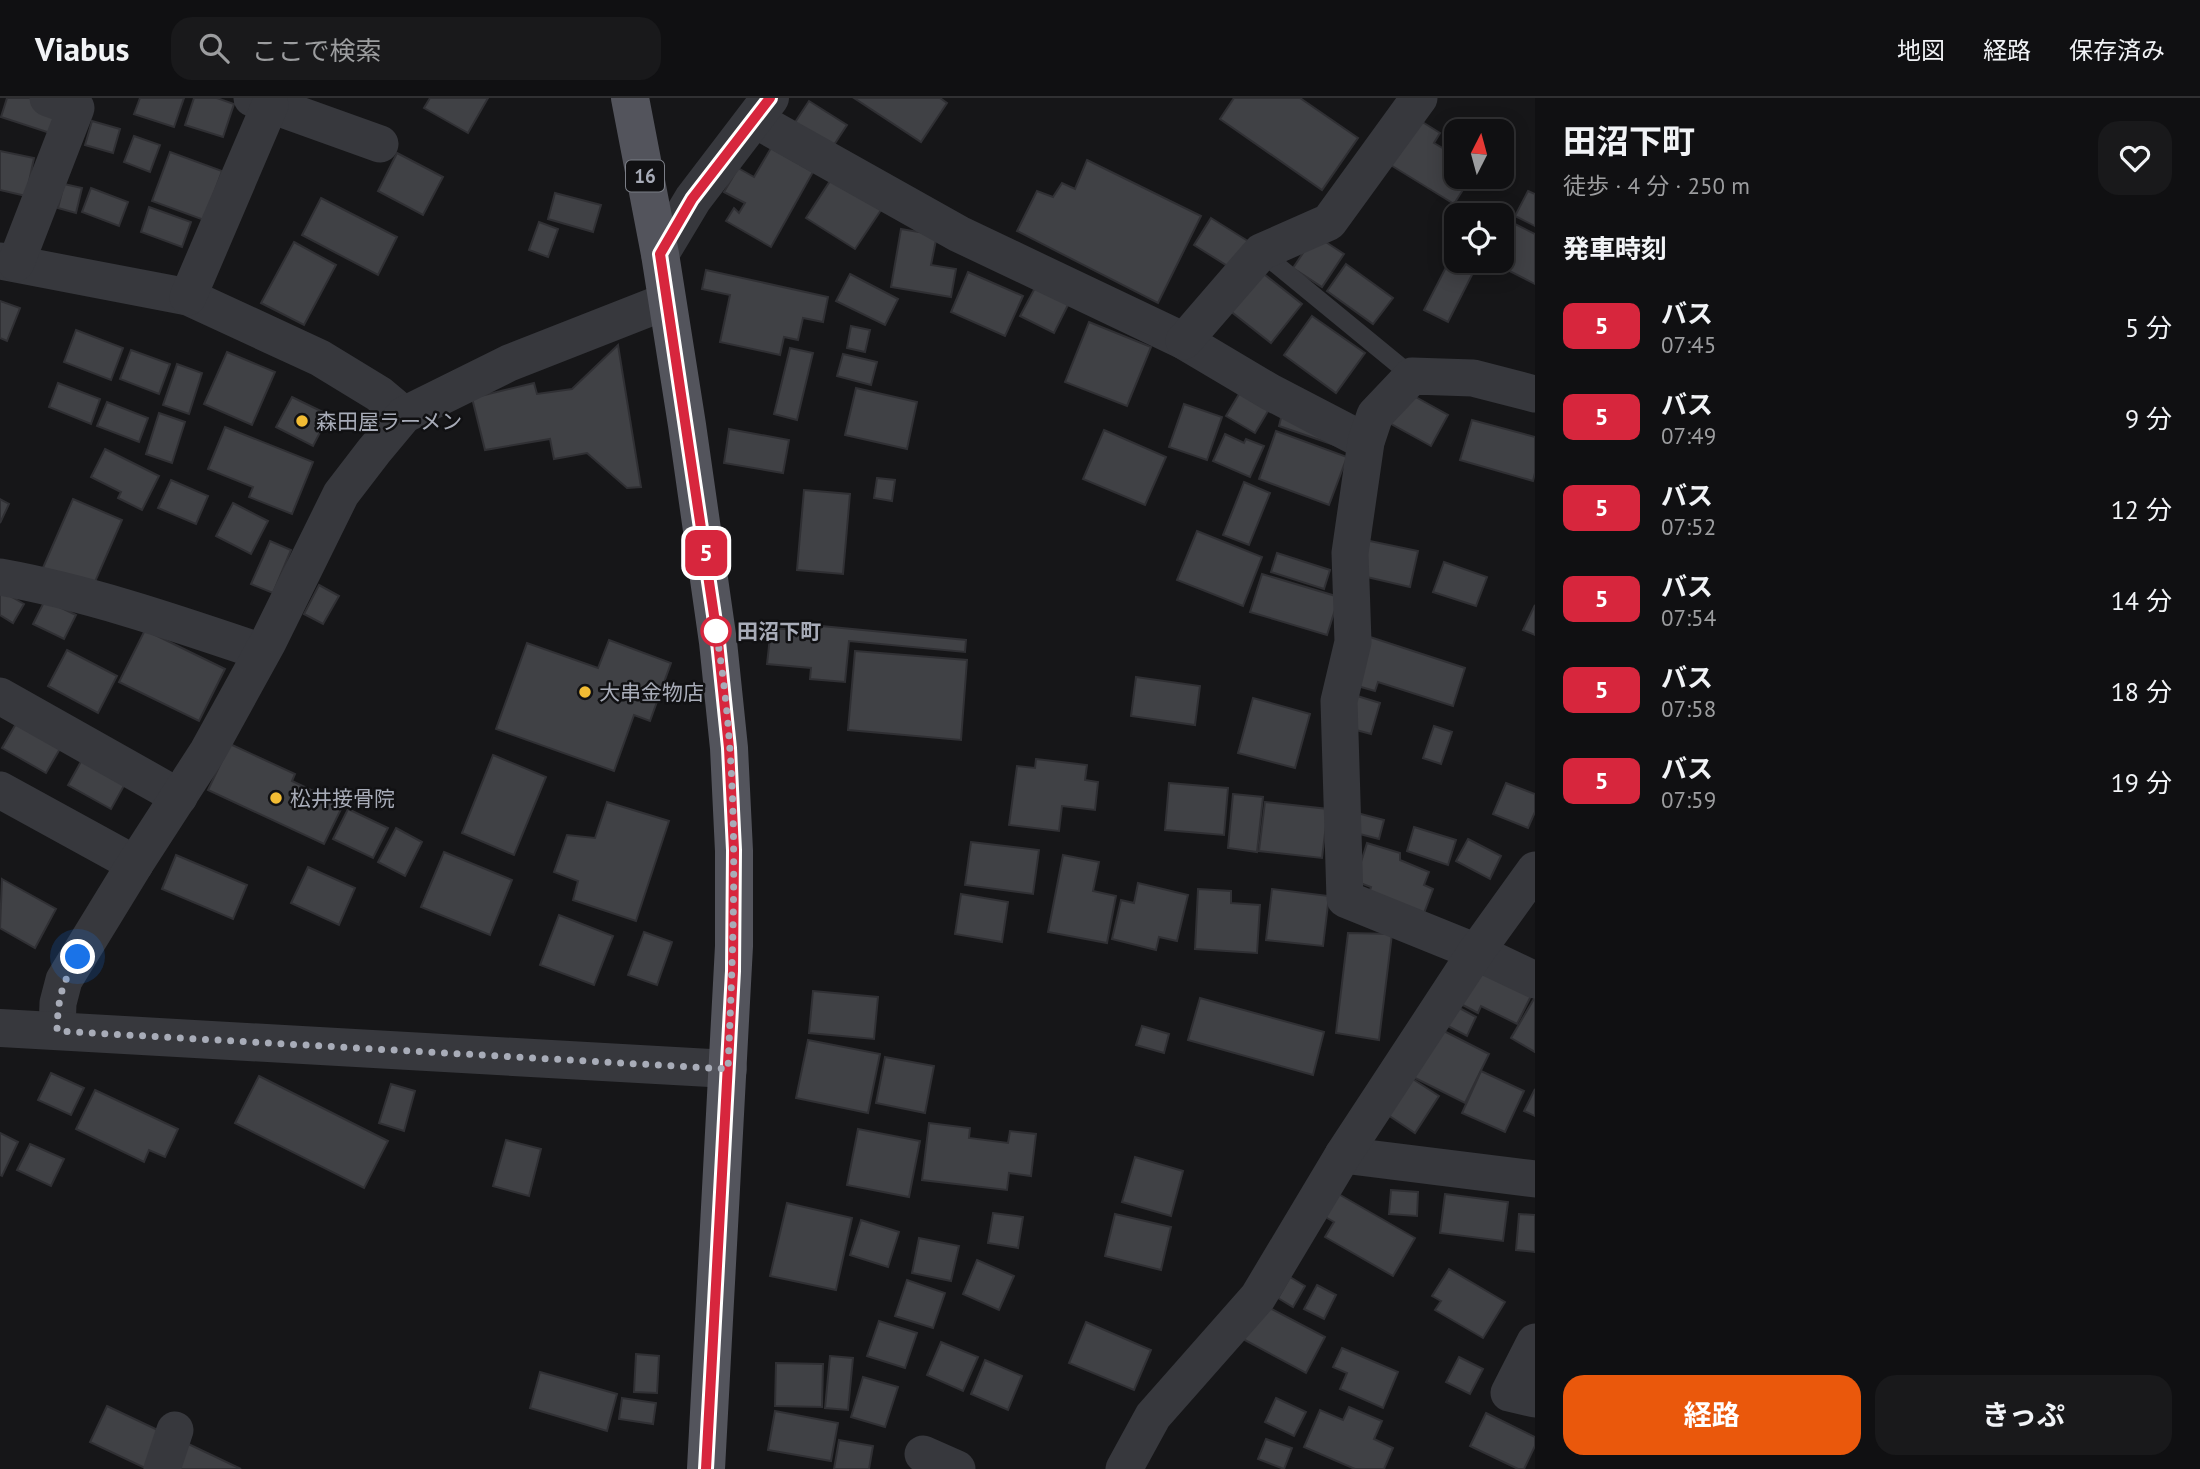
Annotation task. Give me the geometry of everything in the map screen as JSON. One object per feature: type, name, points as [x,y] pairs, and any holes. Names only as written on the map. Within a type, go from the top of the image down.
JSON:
[{"type":"main road","name":"16","points":[[630,98],[660,254],[707,561],[729,748],[734,850],[734,946],[706,1469]]},
{"type":"street","points":[[48,98],[76,108],[8,262],[188,298],[320,358],[379,394],[404,415]]},
{"type":"street","points":[[1184,341],[1261,252],[1329,222],[1419,98]]},
{"type":"street","points":[[188,298],[261,102],[380,144]]},
{"type":"street","points":[[660,254],[692,199],[762,108],[959,234],[1184,341],[1270,392],[1366,442]]},
{"type":"street","points":[[57,1031],[58,1003],[64,980],[208,751],[262,652],[341,494],[404,415],[509,363],[667,301]]},
{"type":"street","points":[[1535,394],[1474,377],[1412,376],[1376,415],[1366,442],[1350,553],[1353,642],[1339,701],[1345,899],[1476,952],[1535,980]]},
{"type":"street","points":[[0,577],[46,585],[262,652]]},
{"type":"street","points":[[0,696],[179,797]]},
{"type":"street","points":[[0,790],[135,864]]},
{"type":"street","points":[[1124,1469],[1153,1416],[1258,1297],[1343,1155],[1476,952],[1535,870]]},
{"type":"street","points":[[0,1028],[728,1069]]},
{"type":"street","points":[[1343,1155],[1535,1179]]},
{"type":"street","points":[[1535,1342],[1509,1393],[1535,1399]]},
{"type":"street","points":[[162,1469],[175,1430]]},
{"type":"street","points":[[923,1454],[957,1469]]},
{"type":"lane","points":[[1261,252],[1412,376]]},
{"type":"building","points":[[7,98],[32,98],[59,106],[50,133],[1,117]]},
{"type":"building","points":[[140,98],[184,98],[174,127],[134,114]]},
{"type":"building","points":[[194,98],[217,98],[234,104],[223,137],[185,125]]},
{"type":"building","points":[[430,98],[488,98],[468,133],[424,108]]},
{"type":"building","points":[[854,98],[940,98],[947,103],[921,142]]},
{"type":"building","points":[[1234,98],[1300,98],[1358,138],[1322,190],[1220,119]]},
{"type":"building","points":[[809,101],[847,125],[828,154],[790,130]]},
{"type":"building","points":[[1416,118],[1440,133],[1434,143],[1444,149],[1444,189],[1463,189],[1452,203],[1389,164]]},
{"type":"building","points":[[92,121],[120,129],[113,153],[85,145]]},
{"type":"building","points":[[134,136],[160,145],[150,172],[124,162]]},
{"type":"building","points":[[771,148],[813,172],[771,247],[726,221],[734,208],[739,213],[745,203],[724,192],[738,168],[754,177]]},
{"type":"building","points":[[0,151],[34,158],[26,196],[0,190]]},
{"type":"building","points":[[170,152],[222,171],[204,220],[152,201]]},
{"type":"building","points":[[397,153],[443,177],[423,215],[378,191]]},
{"type":"building","points":[[1087,160],[1201,216],[1158,303],[1017,231],[1037,191],[1053,197],[1062,183],[1075,189]]},
{"type":"building","points":[[832,178],[881,210],[855,249],[806,218]]},
{"type":"building","points":[[64,184],[82,188],[76,213],[58,208]]},
{"type":"building","points":[[91,188],[128,202],[119,226],[82,212]]},
{"type":"building","points":[[1528,191],[1535,194],[1535,226],[1515,216]]},
{"type":"building","points":[[555,193],[601,205],[593,232],[548,219]]},
{"type":"building","points":[[321,198],[397,237],[378,275],[302,235]]},
{"type":"building","points":[[149,207],[191,222],[182,247],[141,232]]},
{"type":"building","points":[[1211,218],[1251,243],[1234,270],[1194,245]]},
{"type":"building","points":[[539,222],[558,229],[548,257],[529,250]]},
{"type":"building","points":[[1514,224],[1535,234],[1535,284],[1513,273]]},
{"type":"building","points":[[901,229],[937,235],[931,265],[956,269],[951,297],[891,287]]},
{"type":"building","points":[[1315,235],[1344,254],[1322,287],[1293,268]]},
{"type":"building","points":[[294,242],[336,265],[304,325],[261,303]]},
{"type":"building","points":[[1346,264],[1393,298],[1373,324],[1327,291]]},
{"type":"building","points":[[1255,267],[1302,304],[1271,343],[1224,306]]},
{"type":"building","points":[[706,270],[828,297],[823,322],[803,318],[798,340],[784,337],[780,355],[720,342],[730,295],[702,289]]},
{"type":"building","points":[[1444,271],[1473,273],[1448,322],[1424,310]]},
{"type":"building","points":[[968,272],[1023,296],[1005,336],[951,312]]},
{"type":"building","points":[[850,274],[898,299],[885,325],[836,301]]},
{"type":"building","points":[[1036,286],[1069,303],[1054,333],[1020,316]]},
{"type":"building","points":[[0,301],[20,308],[7,341],[0,338]]},
{"type":"building","points":[[1312,316],[1365,353],[1336,393],[1284,355]]},
{"type":"building","points":[[1089,322],[1151,347],[1127,406],[1065,382]]},
{"type":"building","points":[[851,326],[870,330],[865,352],[847,348]]},
{"type":"building","points":[[76,330],[123,348],[111,380],[64,362]]},
{"type":"building","points":[[618,345],[641,487],[627,488],[587,453],[554,459],[550,439],[485,450],[472,398],[534,383],[537,394],[572,389]]},
{"type":"building","points":[[790,348],[813,353],[797,420],[774,414]]},
{"type":"building","points":[[131,350],[170,364],[159,394],[120,379]]},
{"type":"building","points":[[227,352],[275,372],[252,425],[204,404]]},
{"type":"building","points":[[843,354],[877,362],[871,385],[837,376]]},
{"type":"building","points":[[177,364],[202,373],[189,414],[163,405]]},
{"type":"building","points":[[58,383],[100,399],[91,424],[49,407]]},
{"type":"building","points":[[856,388],[917,402],[907,449],[845,435]]},
{"type":"building","points":[[1242,389],[1271,406],[1255,433],[1226,416]]},
{"type":"building","points":[[1403,390],[1448,415],[1431,446],[1386,421]]},
{"type":"building","name":"森田屋ラーメン","points":[[292,397],[329,415],[313,446],[276,427]]},
{"type":"building","points":[[107,402],[148,418],[139,442],[97,426]]},
{"type":"building","points":[[1184,404],[1222,417],[1207,460],[1169,447]]},
{"type":"building","points":[[159,413],[185,422],[172,463],[146,454]]},
{"type":"building","points":[[1282,414],[1346,449],[1279,426]]},
{"type":"building","points":[[1472,420],[1535,437],[1533,481],[1460,460]]},
{"type":"building","points":[[225,427],[313,462],[292,514],[249,497],[253,487],[208,469]]},
{"type":"building","points":[[729,429],[789,440],[783,473],[724,463]]},
{"type":"building","points":[[1104,430],[1166,457],[1145,505],[1083,479]]},
{"type":"building","points":[[1276,431],[1347,457],[1329,505],[1259,479]]},
{"type":"building","points":[[1225,434],[1244,443],[1246,439],[1264,446],[1250,477],[1213,461]]},
{"type":"building","points":[[105,449],[159,476],[142,510],[118,498],[121,492],[91,477]]},
{"type":"building","points":[[877,478],[895,480],[892,501],[874,498]]},
{"type":"building","points":[[171,480],[208,496],[196,524],[158,508]]},
{"type":"building","points":[[1244,482],[1270,493],[1249,545],[1223,535]]},
{"type":"building","points":[[804,490],[850,494],[843,574],[797,570]]},
{"type":"building","points":[[0,499],[9,504],[0,523]]},
{"type":"building","points":[[73,499],[122,520],[91,591],[42,570]]},
{"type":"building","points":[[233,503],[268,521],[251,554],[216,536]]},
{"type":"building","points":[[1197,531],[1262,557],[1243,606],[1177,580]]},
{"type":"building","points":[[1365,540],[1418,551],[1410,587],[1358,575]]},
{"type":"building","points":[[270,541],[291,550],[273,593],[251,584]]},
{"type":"building","points":[[1277,553],[1330,570],[1324,589],[1271,572]]},
{"type":"building","points":[[1444,562],[1487,577],[1476,606],[1433,592]]},
{"type":"building","points":[[1262,574],[1339,597],[1327,635],[1250,612]]},
{"type":"building","points":[[319,585],[339,596],[323,624],[304,614]]},
{"type":"building","points":[[0,590],[24,604],[13,623],[0,615]]},
{"type":"building","points":[[45,600],[76,615],[64,639],[33,624]]},
{"type":"building","points":[[1535,605],[1535,635],[1523,630]]},
{"type":"building","points":[[811,625],[966,640],[965,652],[849,641],[845,682],[810,679],[811,668],[767,664],[771,628],[810,631]]},
{"type":"building","points":[[145,630],[225,669],[199,721],[119,682]]},
{"type":"building","points":[[1370,637],[1465,668],[1453,706],[1378,682],[1375,691],[1354,685]]},
{"type":"building","name":"大串金物店","points":[[609,640],[671,663],[650,721],[634,715],[614,771],[496,729],[527,643],[598,668]]},
{"type":"building","points":[[67,650],[117,676],[98,713],[48,686]]},
{"type":"building","points":[[855,651],[967,660],[961,740],[848,730]]},
{"type":"building","points":[[1136,677],[1200,686],[1195,725],[1131,716]]},
{"type":"building","points":[[1354,695],[1380,703],[1371,734],[1345,727]]},
{"type":"building","points":[[1253,698],[1310,714],[1295,768],[1238,753]]},
{"type":"building","points":[[21,715],[65,740],[46,773],[2,748]]},
{"type":"building","points":[[1434,726],[1452,732],[1441,764],[1423,758]]},
{"type":"building","name":"松井接骨院","points":[[230,744],[295,774],[292,781],[343,805],[324,844],[208,790]]},
{"type":"building","points":[[88,749],[131,773],[111,809],[68,785]]},
{"type":"building","points":[[493,755],[546,777],[514,855],[462,833]]},
{"type":"building","points":[[1036,759],[1087,765],[1085,780],[1098,782],[1095,810],[1062,806],[1059,831],[1009,825],[1017,766],[1035,768]]},
{"type":"building","points":[[1169,783],[1228,788],[1224,835],[1165,830]]},
{"type":"building","points":[[1506,783],[1535,794],[1535,812],[1528,828],[1493,814]]},
{"type":"building","points":[[1233,794],[1263,797],[1257,852],[1228,848]]},
{"type":"building","points":[[607,802],[669,821],[636,921],[573,900],[578,881],[554,872],[567,835],[595,838]]},
{"type":"building","points":[[1265,802],[1328,809],[1322,858],[1259,851]]},
{"type":"building","points":[[348,809],[388,828],[373,858],[333,839]]},
{"type":"building","points":[[1357,813],[1384,820],[1379,839],[1352,832]]},
{"type":"building","points":[[1414,827],[1456,840],[1448,865],[1407,851]]},
{"type":"building","points":[[396,828],[422,842],[405,876],[378,862]]},
{"type":"building","points":[[1468,839],[1501,856],[1490,879],[1456,861]]},
{"type":"building","points":[[971,842],[1039,850],[1033,894],[965,885]]},
{"type":"building","points":[[1367,843],[1400,853],[1400,860],[1429,872],[1424,885],[1433,889],[1424,913],[1366,902],[1371,887],[1355,881]]},
{"type":"building","points":[[444,852],[512,880],[490,935],[421,907]]},
{"type":"building","points":[[176,855],[247,885],[233,919],[162,889]]},
{"type":"building","points":[[1063,855],[1099,862],[1093,891],[1116,896],[1107,943],[1048,932]]},
{"type":"building","points":[[308,867],[355,888],[339,925],[291,903]]},
{"type":"building","points":[[2,879],[56,909],[35,948],[0,928]]},
{"type":"building","points":[[1138,883],[1188,895],[1177,941],[1159,937],[1156,950],[1112,939],[1121,900],[1134,903]]},
{"type":"building","points":[[1198,889],[1231,891],[1231,903],[1260,905],[1257,953],[1195,949]]},
{"type":"building","points":[[1272,889],[1329,896],[1323,946],[1266,940]]},
{"type":"building","points":[[961,894],[1008,902],[1002,942],[955,934]]},
{"type":"building","points":[[559,915],[613,936],[594,985],[540,965]]},
{"type":"building","points":[[644,932],[672,942],[657,985],[628,975]]},
{"type":"building","points":[[1348,933],[1392,934],[1379,1040],[1336,1033]]},
{"type":"building","points":[[1480,962],[1534,990],[1517,1024],[1481,1006],[1478,1013],[1459,1003]]},
{"type":"building","points":[[813,991],[878,997],[874,1039],[809,1033]]},
{"type":"building","points":[[1535,997],[1535,1052],[1511,1038]]},
{"type":"building","points":[[1200,998],[1324,1032],[1313,1075],[1188,1040]]},
{"type":"building","points":[[1454,1005],[1476,1017],[1467,1036],[1444,1024]]},
{"type":"building","points":[[1142,1026],[1169,1034],[1164,1053],[1136,1045]]},
{"type":"building","points":[[1436,1027],[1489,1054],[1465,1103],[1411,1076]]},
{"type":"building","points":[[808,1040],[880,1054],[868,1113],[796,1098]]},
{"type":"building","points":[[885,1057],[934,1066],[925,1113],[876,1103]]},
{"type":"building","points":[[1481,1071],[1524,1091],[1505,1132],[1462,1113]]},
{"type":"building","points":[[51,1073],[84,1088],[71,1115],[38,1100]]},
{"type":"building","points":[[1405,1074],[1439,1096],[1415,1133],[1382,1111]]},
{"type":"building","points":[[259,1076],[388,1141],[364,1188],[235,1123]]},
{"type":"building","points":[[391,1084],[415,1091],[404,1131],[379,1123]]},
{"type":"building","points":[[1535,1089],[1535,1116],[1524,1111]]},
{"type":"building","points":[[95,1090],[178,1129],[165,1157],[149,1150],[144,1162],[76,1129]]},
{"type":"building","points":[[929,1123],[970,1128],[969,1138],[1008,1143],[1010,1131],[1036,1134],[1031,1176],[1009,1173],[1007,1190],[922,1180]]},
{"type":"building","points":[[858,1129],[920,1141],[909,1197],[847,1185]]},
{"type":"building","points":[[0,1133],[18,1142],[2,1176],[0,1175]]},
{"type":"building","points":[[506,1140],[541,1149],[529,1196],[493,1186]]},
{"type":"building","points":[[30,1144],[64,1159],[51,1186],[17,1170]]},
{"type":"building","points":[[1135,1157],[1183,1171],[1171,1216],[1122,1202]]},
{"type":"building","points":[[1391,1190],[1418,1192],[1417,1216],[1389,1214]]},
{"type":"building","points":[[1335,1192],[1415,1238],[1393,1276],[1325,1237],[1334,1222],[1322,1215]]},
{"type":"building","points":[[1445,1194],[1508,1202],[1503,1241],[1440,1233]]},
{"type":"building","points":[[787,1203],[852,1218],[836,1290],[770,1276]]},
{"type":"building","points":[[993,1213],[1023,1217],[1018,1248],[988,1243]]},
{"type":"building","points":[[1115,1214],[1171,1227],[1161,1270],[1105,1256]]},
{"type":"building","points":[[1519,1214],[1535,1215],[1535,1252],[1516,1250]]},
{"type":"building","points":[[861,1220],[899,1232],[888,1267],[850,1255]]},
{"type":"building","points":[[919,1238],[959,1246],[951,1281],[912,1273]]},
{"type":"building","points":[[977,1260],[1014,1276],[999,1310],[963,1294]]},
{"type":"building","points":[[1449,1269],[1505,1302],[1483,1338],[1435,1310],[1441,1301],[1432,1296]]},
{"type":"building","points":[[1290,1277],[1305,1286],[1293,1307],[1278,1298]]},
{"type":"building","points":[[907,1280],[945,1293],[933,1328],[895,1316]]},
{"type":"building","points":[[1317,1285],[1336,1295],[1324,1319],[1304,1309]]},
{"type":"building","points":[[1262,1304],[1325,1337],[1306,1373],[1243,1339]]},
{"type":"building","points":[[879,1321],[917,1333],[905,1368],[867,1356]]},
{"type":"building","points":[[1086,1322],[1151,1350],[1134,1390],[1069,1363]]},
{"type":"building","points":[[941,1342],[978,1357],[963,1391],[927,1375]]},
{"type":"building","points":[[1342,1348],[1398,1372],[1383,1408],[1340,1389],[1347,1373],[1333,1367]]},
{"type":"building","points":[[636,1354],[659,1356],[657,1393],[634,1392]]},
{"type":"building","points":[[830,1356],[853,1358],[848,1410],[825,1408]]},
{"type":"building","points":[[1459,1357],[1483,1369],[1470,1394],[1446,1382]]},
{"type":"building","points":[[985,1360],[1022,1376],[1008,1410],[971,1394]]},
{"type":"building","points":[[776,1363],[823,1364],[822,1407],[775,1406]]},
{"type":"building","points":[[540,1372],[617,1394],[607,1431],[530,1408]]},
{"type":"building","points":[[863,1377],[898,1387],[885,1427],[851,1417]]},
{"type":"building","points":[[622,1398],[656,1403],[653,1424],[619,1419]]},
{"type":"building","points":[[1276,1398],[1306,1412],[1294,1436],[1265,1422]]},
{"type":"building","points":[[107,1406],[162,1432],[145,1468],[90,1442]]},
{"type":"building","points":[[1349,1407],[1382,1421],[1374,1439],[1393,1448],[1384,1469],[1355,1469],[1304,1447],[1320,1410],[1343,1420]]},
{"type":"building","points":[[775,1411],[838,1423],[831,1461],[768,1450]]},
{"type":"building","points":[[1486,1413],[1535,1437],[1535,1446],[1524,1469],[1518,1469],[1470,1446]]},
{"type":"building","points":[[1266,1439],[1292,1448],[1284,1469],[1258,1459]]},
{"type":"building","points":[[839,1440],[873,1446],[869,1469],[834,1469]]},
{"type":"building","points":[[182,1441],[241,1469],[169,1469]]},
{"type":"bus line","name":"5","points":[[706,1469],[733,971],[734,850],[729,748],[718,642],[660,254],[692,199],[770,98]]},
{"type":"place","name":"森田屋ラーメン","points":[[302,421]]},
{"type":"place","name":"田沼下町","points":[[716,631]]},
{"type":"place","name":"大串金物店","points":[[585,692]]},
{"type":"place","name":"松井接骨院","points":[[276,798]]},
{"type":"route","points":[[78,957],[64,980],[58,1003],[57,1031],[728,1069],[734,946],[734,850],[729,748],[716,631]]}]
